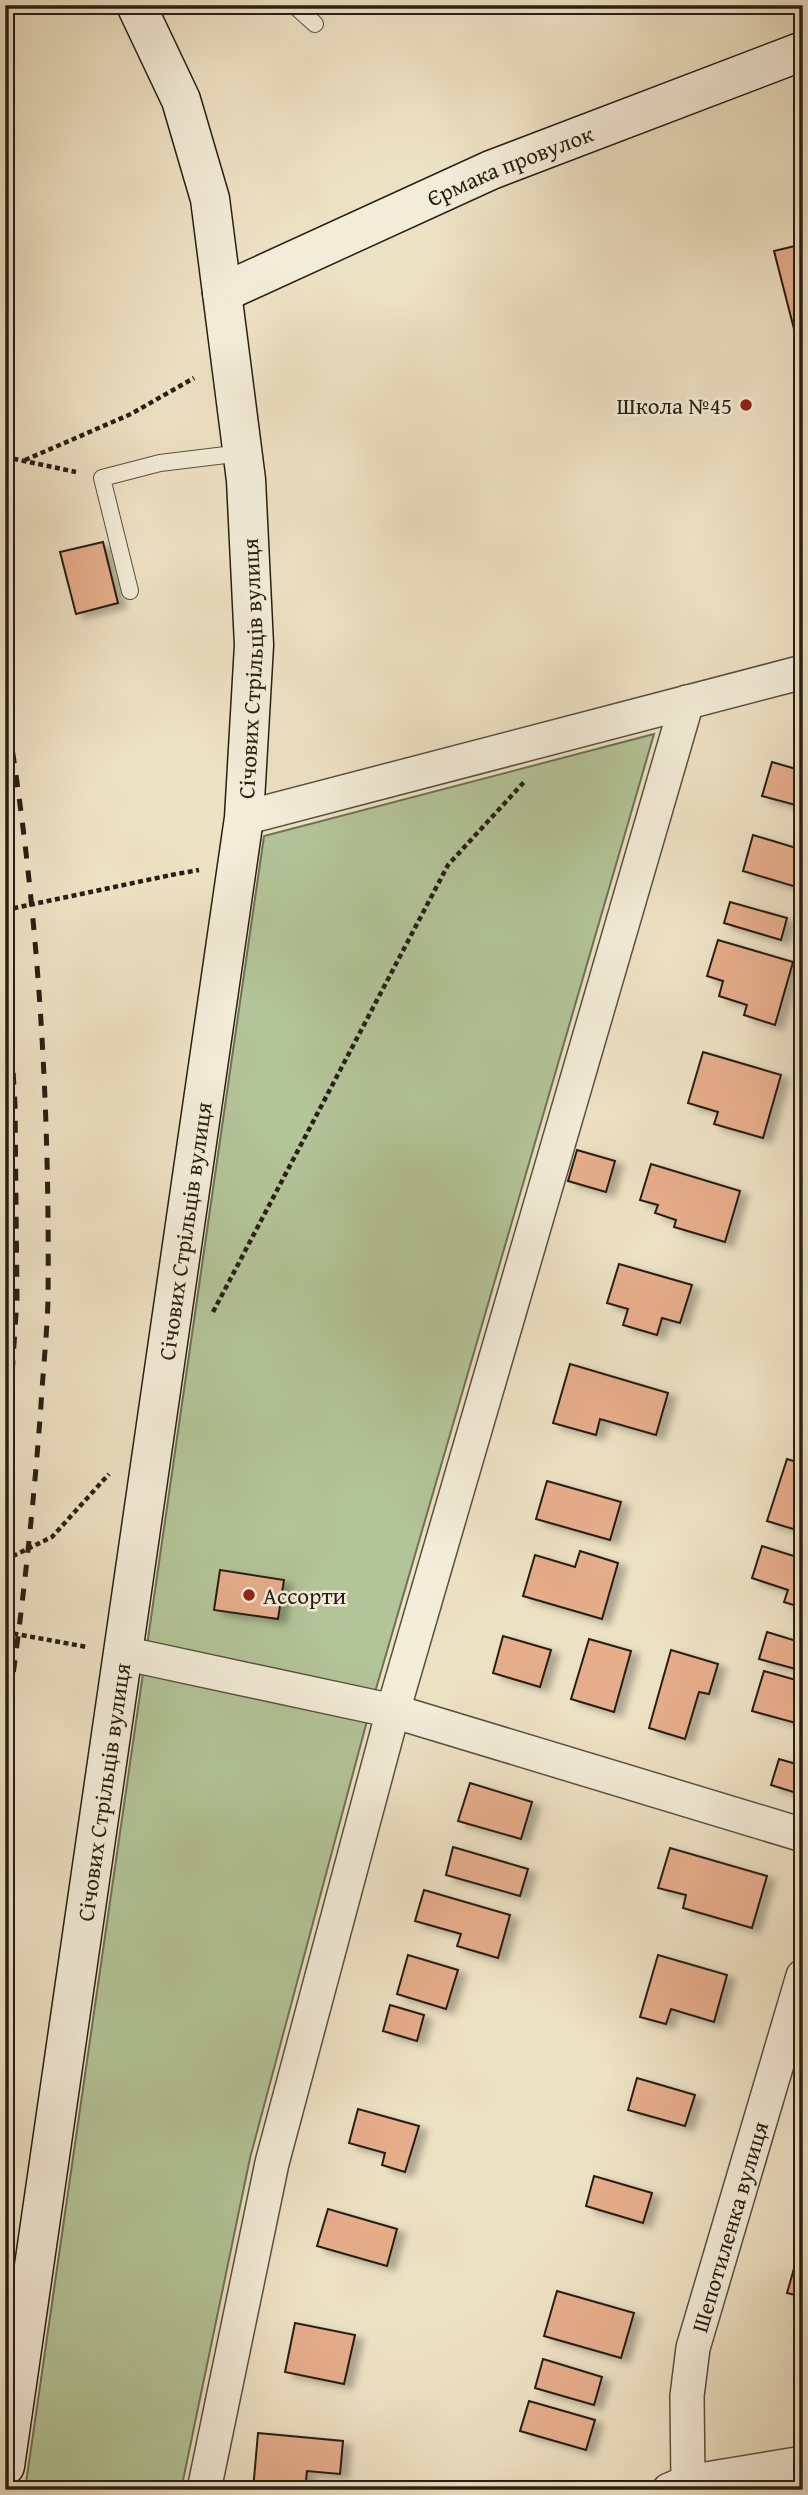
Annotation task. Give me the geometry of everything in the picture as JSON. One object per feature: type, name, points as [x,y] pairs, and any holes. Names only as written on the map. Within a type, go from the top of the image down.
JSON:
[{"type":"street","name":"Січових Стрільців вулиця","points":[[5,2466],[244,818],[254,645],[242,453],[210,199],[181,100],[136,5]]},
{"type":"street","name":"Єрмака провулок","points":[[222,293],[491,170],[803,51]]},
{"type":"street","points":[[244,818],[803,672]]},
{"type":"street","points":[[204,2490],[271,2164],[393,1711],[687,702]]},
{"type":"street","points":[[123,1653],[393,1711],[803,1835]]},
{"type":"street","name":"Шепотиленка вулиця","points":[[678,2486],[693,2348],[803,1976]]},
{"type":"street","points":[[678,2486],[803,2463]]},
{"type":"lane","points":[[294,5],[315,24]]},
{"type":"lane","points":[[130,591],[102,478],[160,463],[242,453]]},
{"type":"path","points":[[25,460],[131,414],[230,358]]},
{"type":"path","points":[[5,457],[102,478]]},
{"type":"path","points":[[208,1322],[448,865],[570,732]]},
{"type":"path","points":[[5,910],[171,875]]},
{"type":"path","points":[[5,1560],[52,1537],[113,1469]]},
{"type":"path","points":[[5,1632],[123,1653]]},
{"type":"green space","points":[[654,734],[371,1706],[250,2158],[181,2490],[25,2490],[264,836]]},
{"type":"building","points":[[803,244],[803,364],[774,251]]},
{"type":"building","points":[[103,542],[118,603],[76,614],[60,552]]},
{"type":"building","points":[[772,762],[803,771],[803,807],[762,796]]},
{"type":"building","points":[[753,835],[803,850],[803,889],[743,871]]},
{"type":"building","points":[[730,902],[787,918],[781,940],[724,923]]},
{"type":"building","points":[[718,940],[793,962],[775,1025],[744,1015],[747,1005],[719,996],[723,981],[707,976]]},
{"type":"building","points":[[703,1052],[781,1075],[763,1138],[714,1124],[718,1112],[688,1103]]},
{"type":"building","points":[[577,1150],[615,1161],[606,1192],[568,1181]]},
{"type":"building","points":[[651,1164],[740,1191],[725,1242],[674,1227],[676,1220],[655,1213],[658,1205],[640,1200]]},
{"type":"building","points":[[619,1264],[692,1285],[680,1323],[662,1318],[657,1335],[623,1325],[628,1309],[607,1303]]},
{"type":"building","points":[[570,1364],[668,1393],[656,1435],[600,1419],[596,1435],[553,1423]]},
{"type":"building","points":[[787,1459],[803,1464],[803,1532],[767,1521]]},
{"type":"building","points":[[547,1481],[621,1502],[610,1540],[536,1519]]},
{"type":"building","points":[[762,1546],[803,1559],[803,1608],[784,1602],[788,1590],[752,1578]]},
{"type":"building","points":[[580,1551],[618,1563],[602,1619],[523,1596],[535,1555],[575,1567]]},
{"type":"building","points":[[220,1570],[284,1580],[278,1619],[214,1610]]},
{"type":"building","points":[[767,1632],[803,1643],[803,1671],[759,1659]]},
{"type":"building","points":[[503,1636],[551,1650],[540,1687],[493,1673]]},
{"type":"building","points":[[589,1639],[631,1651],[614,1712],[571,1699]]},
{"type":"building","points":[[671,1650],[718,1664],[709,1694],[699,1692],[685,1739],[649,1728]]},
{"type":"building","points":[[764,1671],[803,1682],[803,1725],[752,1711]]},
{"type":"building","points":[[779,1759],[803,1766],[803,1795],[771,1785]]},
{"type":"building","points":[[470,1783],[532,1802],[521,1839],[458,1821]]},
{"type":"building","points":[[453,1847],[528,1869],[520,1896],[446,1875]]},
{"type":"building","points":[[670,1848],[767,1876],[752,1928],[683,1908],[686,1895],[658,1888]]},
{"type":"building","points":[[424,1890],[510,1915],[498,1958],[457,1946],[461,1934],[415,1921]]},
{"type":"building","points":[[408,1955],[458,1970],[446,2009],[397,1994]]},
{"type":"building","points":[[658,1955],[727,1975],[714,2022],[671,2009],[666,2024],[640,2017]]},
{"type":"building","points":[[390,2005],[424,2015],[417,2041],[383,2031]]},
{"type":"building","points":[[637,2078],[695,2095],[685,2126],[628,2110]]},
{"type":"building","points":[[358,2109],[419,2126],[405,2172],[382,2165],[385,2153],[349,2143]]},
{"type":"building","points":[[594,2176],[652,2193],[643,2223],[586,2206]]},
{"type":"building","points":[[328,2209],[397,2229],[387,2266],[317,2246]]},
{"type":"building","points":[[799,2251],[803,2252],[803,2297],[787,2293]]},
{"type":"building","points":[[557,2291],[634,2313],[621,2358],[544,2336]]},
{"type":"building","points":[[295,2323],[355,2335],[344,2384],[285,2372]]},
{"type":"building","points":[[543,2359],[602,2377],[594,2405],[535,2388]]},
{"type":"building","points":[[529,2401],[595,2420],[586,2450],[520,2431]]},
{"type":"building","points":[[258,2433],[343,2441],[340,2474],[307,2471],[305,2490],[253,2490]]},
{"type":"railway","points":[[5,704],[34,926],[44,1075],[48,1225],[47,1313],[38,1446],[26,1569],[5,1732]]},
{"type":"railway","points":[[5,929],[15,1105],[17,1299],[5,1481]]},
{"type":"place","name":"Школа №45","points":[[746,405]]},
{"type":"place","name":"Ассорти","points":[[249,1595]]}]
